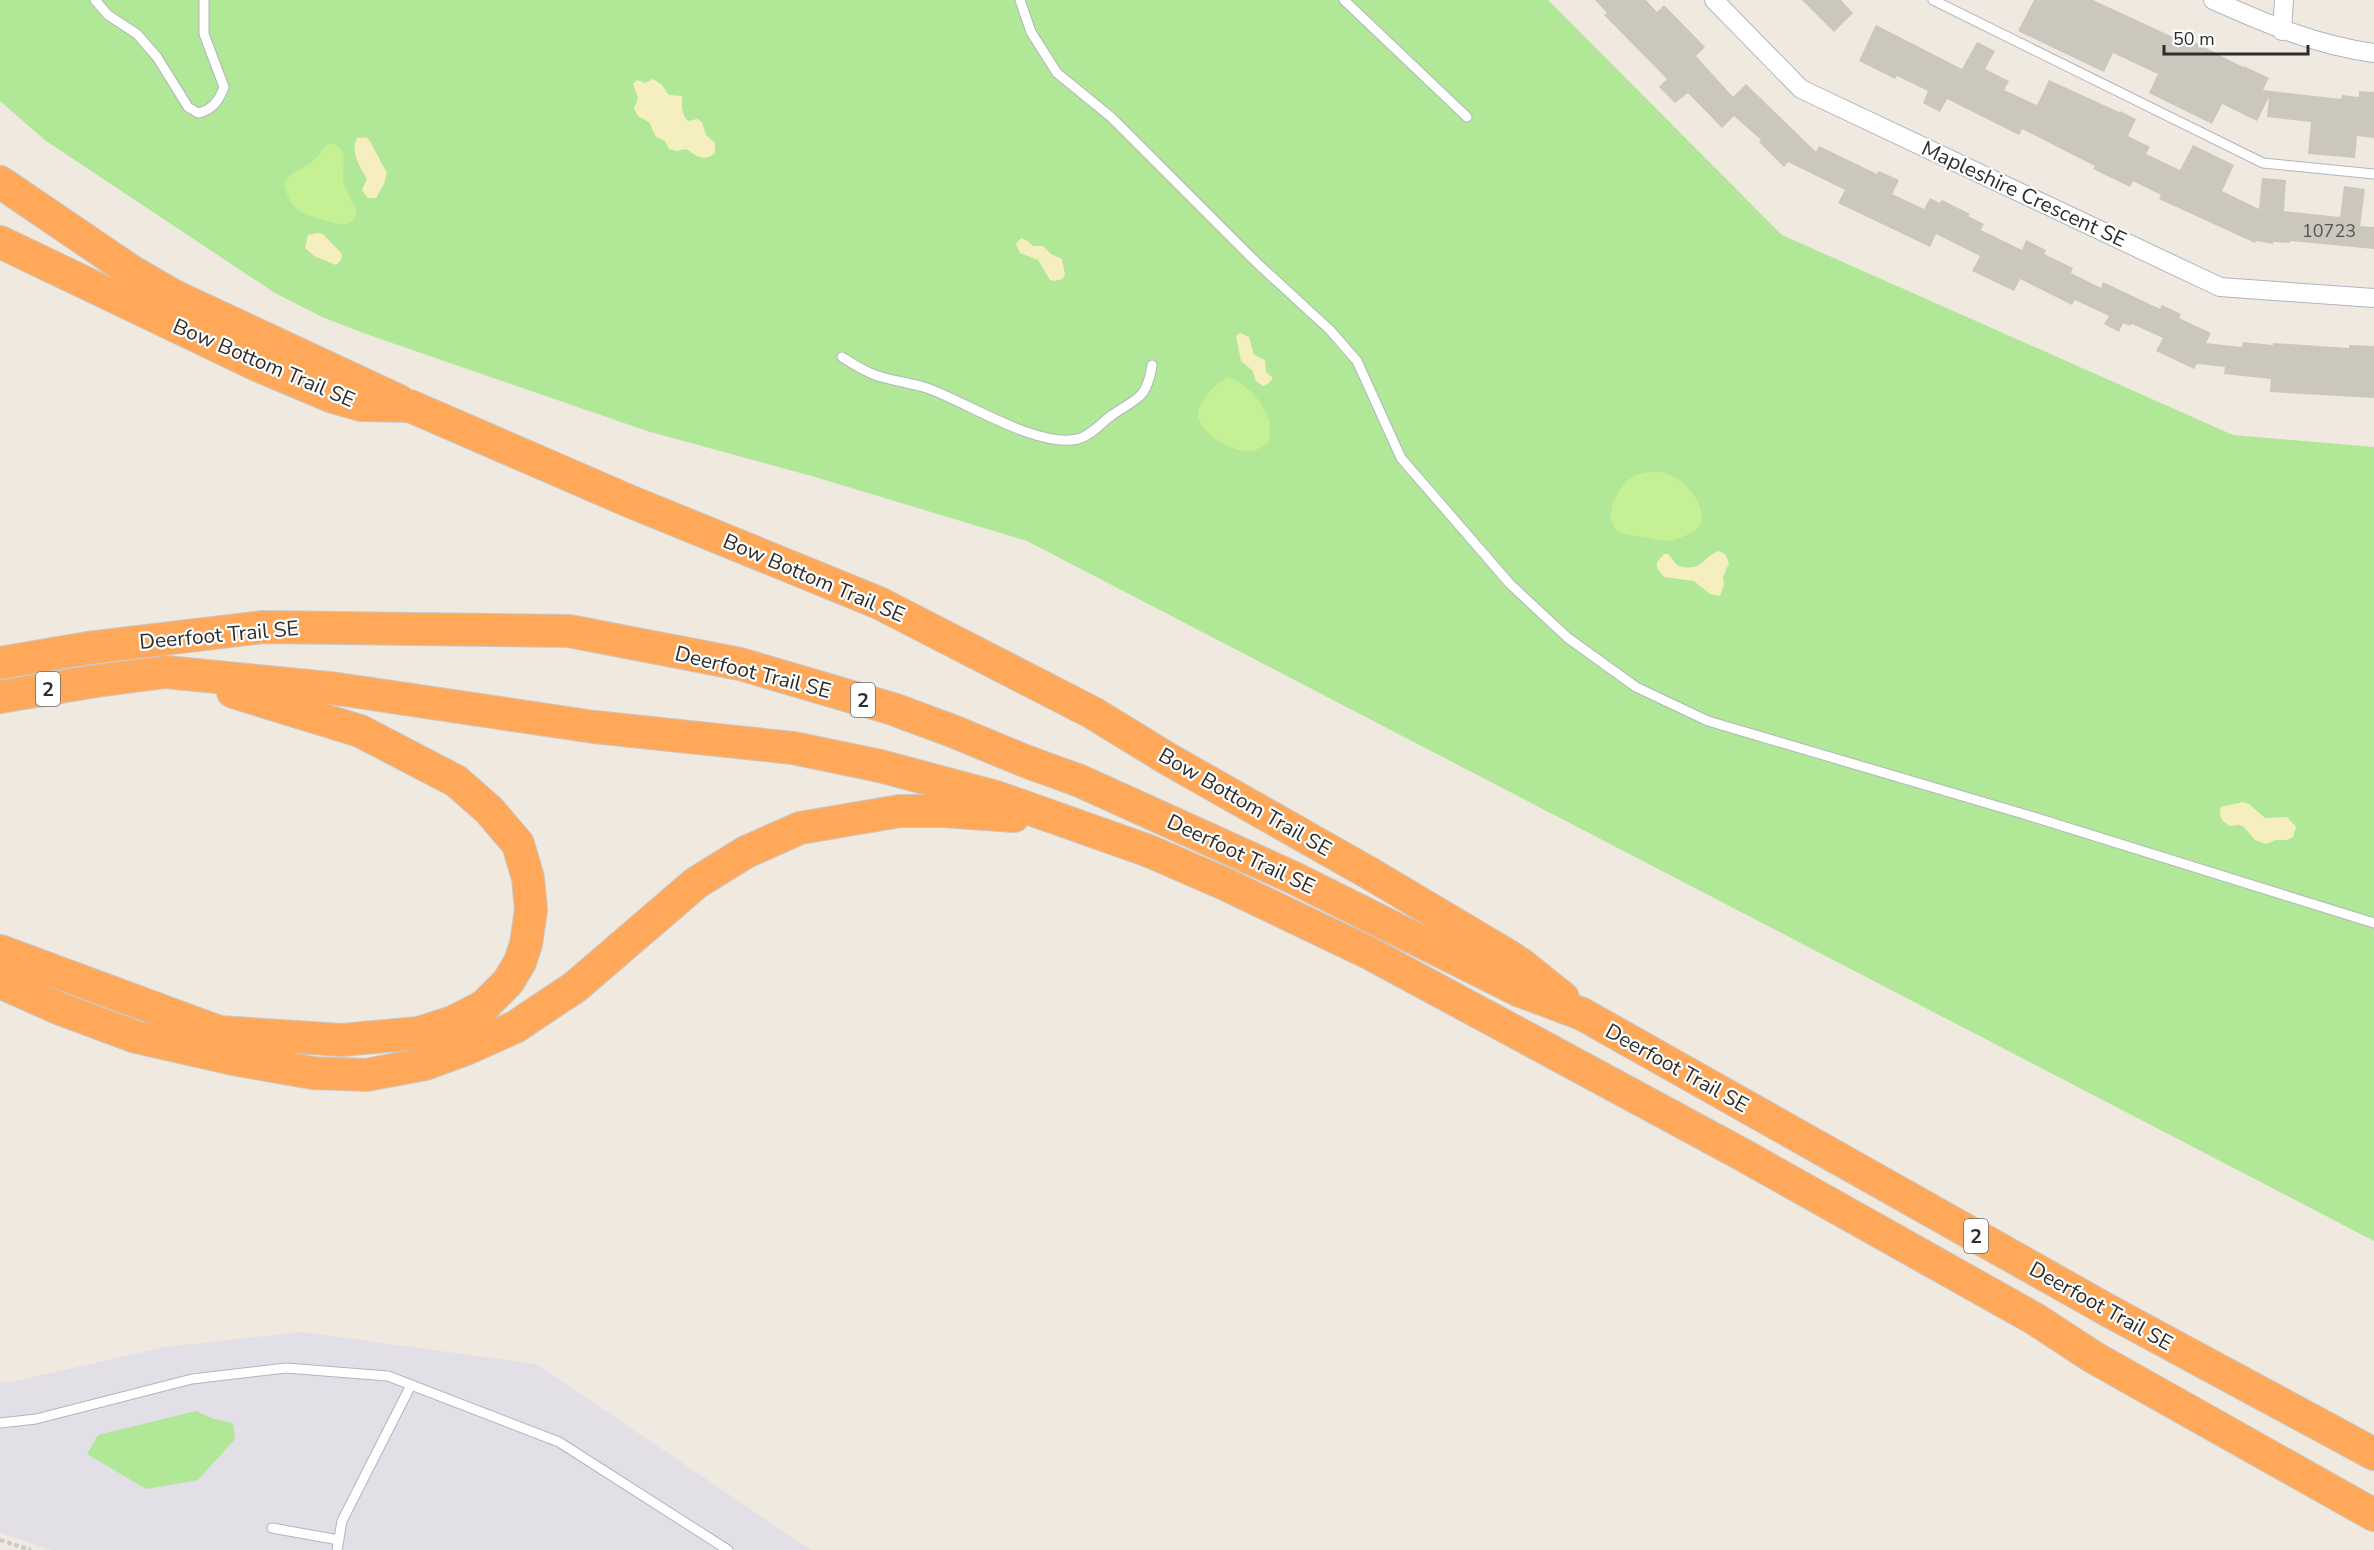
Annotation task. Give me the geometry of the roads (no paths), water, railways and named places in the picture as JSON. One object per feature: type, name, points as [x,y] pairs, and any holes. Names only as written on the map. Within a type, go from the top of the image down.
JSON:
[{"type":"highway","points":[[0,182],[131,271],[174,296],[410,406]]},
{"type":"highway","name":"Bow Bottom Trail SE","points":[[0,242],[257,365],[333,397],[361,405],[410,406],[629,501],[879,603],[1094,713],[1168,759],[1507,955],[1582,1014]]},
{"type":"highway","name":"Deerfoot Trail SE","points":[[0,663],[88,648],[263,627],[569,631],[740,664],[893,709],[1080,781],[1294,878],[1518,990],[1582,1014],[2109,1311],[2374,1454]]},
{"type":"highway","points":[[0,951],[219,1032],[342,1040],[419,1033],[453,1022],[484,1006],[508,982],[520,962],[526,944],[531,910],[528,878],[518,844],[489,810],[456,781],[360,730],[166,672]]},
{"type":"highway","name":"Deerfoot Trail SE","points":[[0,697],[166,672],[338,689],[594,727],[793,748],[934,780],[996,797],[1149,851],[1227,885],[1371,954],[1753,1161],[2035,1319],[2093,1357],[2374,1515]]},
{"type":"highway","points":[[0,982],[58,1008],[136,1037],[233,1059],[313,1073],[366,1075],[425,1064],[515,1027],[575,987],[696,883],[746,852],[800,828],[900,811],[943,811],[1062,820]]},
{"type":"street","name":"Mapleshire Crescent SE","points":[[1714,0],[1801,89],[2220,287],[2374,298]]},
{"type":"street","points":[[2213,0],[2282,31],[2341,49],[2374,53]]},
{"type":"street","points":[[2282,31],[2284,0]]},
{"type":"lane","points":[[95,0],[108,15],[136,34],[157,57],[188,107],[198,113],[208,111],[221,96],[224,87],[204,34],[204,0]]},
{"type":"lane","points":[[1020,0],[1031,32],[1057,73],[1111,117],[1249,255],[1330,330],[1357,361],[1401,458],[1510,584],[1568,638],[1636,687],[1708,721],[2027,815],[2374,923]]},
{"type":"lane","points":[[1344,0],[1467,117]]},
{"type":"lane","points":[[1933,0],[2263,163],[2374,174]]},
{"type":"lane","points":[[842,357],[876,375],[929,389],[1024,431],[1067,440],[1089,434],[1112,415],[1137,401],[1142,395],[1152,364]]},
{"type":"lane","points":[[0,1423],[36,1419],[192,1379],[286,1368],[388,1376],[559,1442],[728,1550]]},
{"type":"lane","points":[[337,1550],[342,1521],[411,1385]]},
{"type":"lane","points":[[272,1528],[339,1540]]}]
